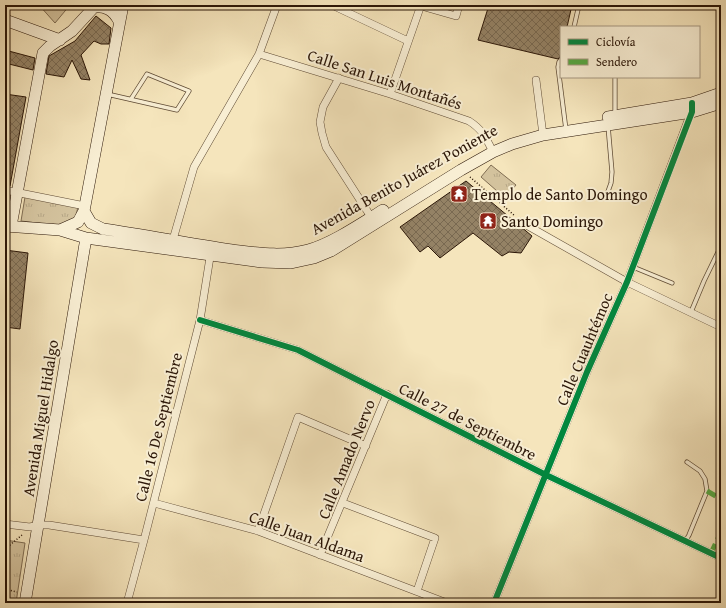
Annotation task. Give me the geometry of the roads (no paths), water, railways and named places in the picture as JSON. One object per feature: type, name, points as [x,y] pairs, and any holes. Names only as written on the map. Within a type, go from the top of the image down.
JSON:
[{"type":"main road","points":[[60,230],[78,222],[85,208],[123,5]]},
{"type":"main road","points":[[8,226],[17,192],[43,53],[50,46],[72,31],[95,6],[102,6],[110,9],[116,14],[119,21]]},
{"type":"main road","points":[[5,20],[60,40]]},
{"type":"main road","name":"Avenida Benito Juárez Poniente","points":[[692,108],[721,93]]},
{"type":"main road","name":"Avenida Benito Juárez Poniente","points":[[8,226],[60,230],[86,238],[171,245],[211,251],[262,262],[291,263],[314,258],[331,251],[456,164],[491,149],[512,144],[542,132],[721,103]]},
{"type":"main road","name":"Avenida Benito Juárez Poniente","points":[[374,220],[462,170],[491,149]]},
{"type":"main road","name":"Avenida Benito Juárez Poniente","points":[[85,208],[91,223],[97,227],[124,232],[171,245]]},
{"type":"main road","points":[[86,238],[92,233],[98,232],[124,232]]},
{"type":"main road","name":"Avenida Miguel Hidalgo","points":[[25,603],[34,526],[86,238]]},
{"type":"street","points":[[171,245],[194,166],[259,54],[277,5]]},
{"type":"street","points":[[335,5],[334,6],[408,41]]},
{"type":"street","points":[[390,94],[421,5],[456,16],[460,5]]},
{"type":"street","name":"Calle San Luis Montañés","points":[[259,54],[390,94],[469,121],[478,127],[484,134],[491,149]]},
{"type":"street","points":[[339,78],[323,106],[320,122],[322,134],[326,148],[374,220]]},
{"type":"street","points":[[536,80],[542,132]]},
{"type":"street","name":"Calle Cuauhtémoc","points":[[494,603],[587,372],[633,267],[692,108]]},
{"type":"street","points":[[5,190],[85,208]]},
{"type":"street","points":[[521,222],[627,282],[721,327]]},
{"type":"street","name":"Calle 16 De Septiembre","points":[[126,603],[154,503],[200,320],[211,251]]},
{"type":"street","name":"Calle 27 de Septiembre","points":[[200,320],[298,350],[546,475],[721,558]]},
{"type":"street","name":"Calle Amado Nervo","points":[[320,555],[343,503],[387,394]]},
{"type":"street","points":[[258,531],[298,417],[366,446]]},
{"type":"street","name":"Calle Juan Aldama","points":[[154,503],[258,531],[447,603]]},
{"type":"street","points":[[343,503],[435,538],[417,591]]},
{"type":"street","points":[[5,524],[34,526],[49,525],[144,540]]},
{"type":"lane","points":[[574,26],[579,5]]},
{"type":"lane","points":[[721,54],[719,57],[721,67]]},
{"type":"lane","points":[[560,61],[558,67],[565,128]]},
{"type":"lane","points":[[106,94],[131,100],[177,110],[189,91],[147,74],[131,100]]},
{"type":"lane","points":[[606,197],[611,183],[612,172],[612,120],[615,78]]},
{"type":"lane","points":[[691,312],[721,246]]},
{"type":"lane","points":[[633,267],[672,283]]},
{"type":"lane","points":[[685,542],[707,491],[700,471],[687,462]]},
{"type":"place","name":"Templo de Santo Domingo","points":[[459,194]]},
{"type":"place","name":"Santo Domingo","points":[[488,221]]}]
